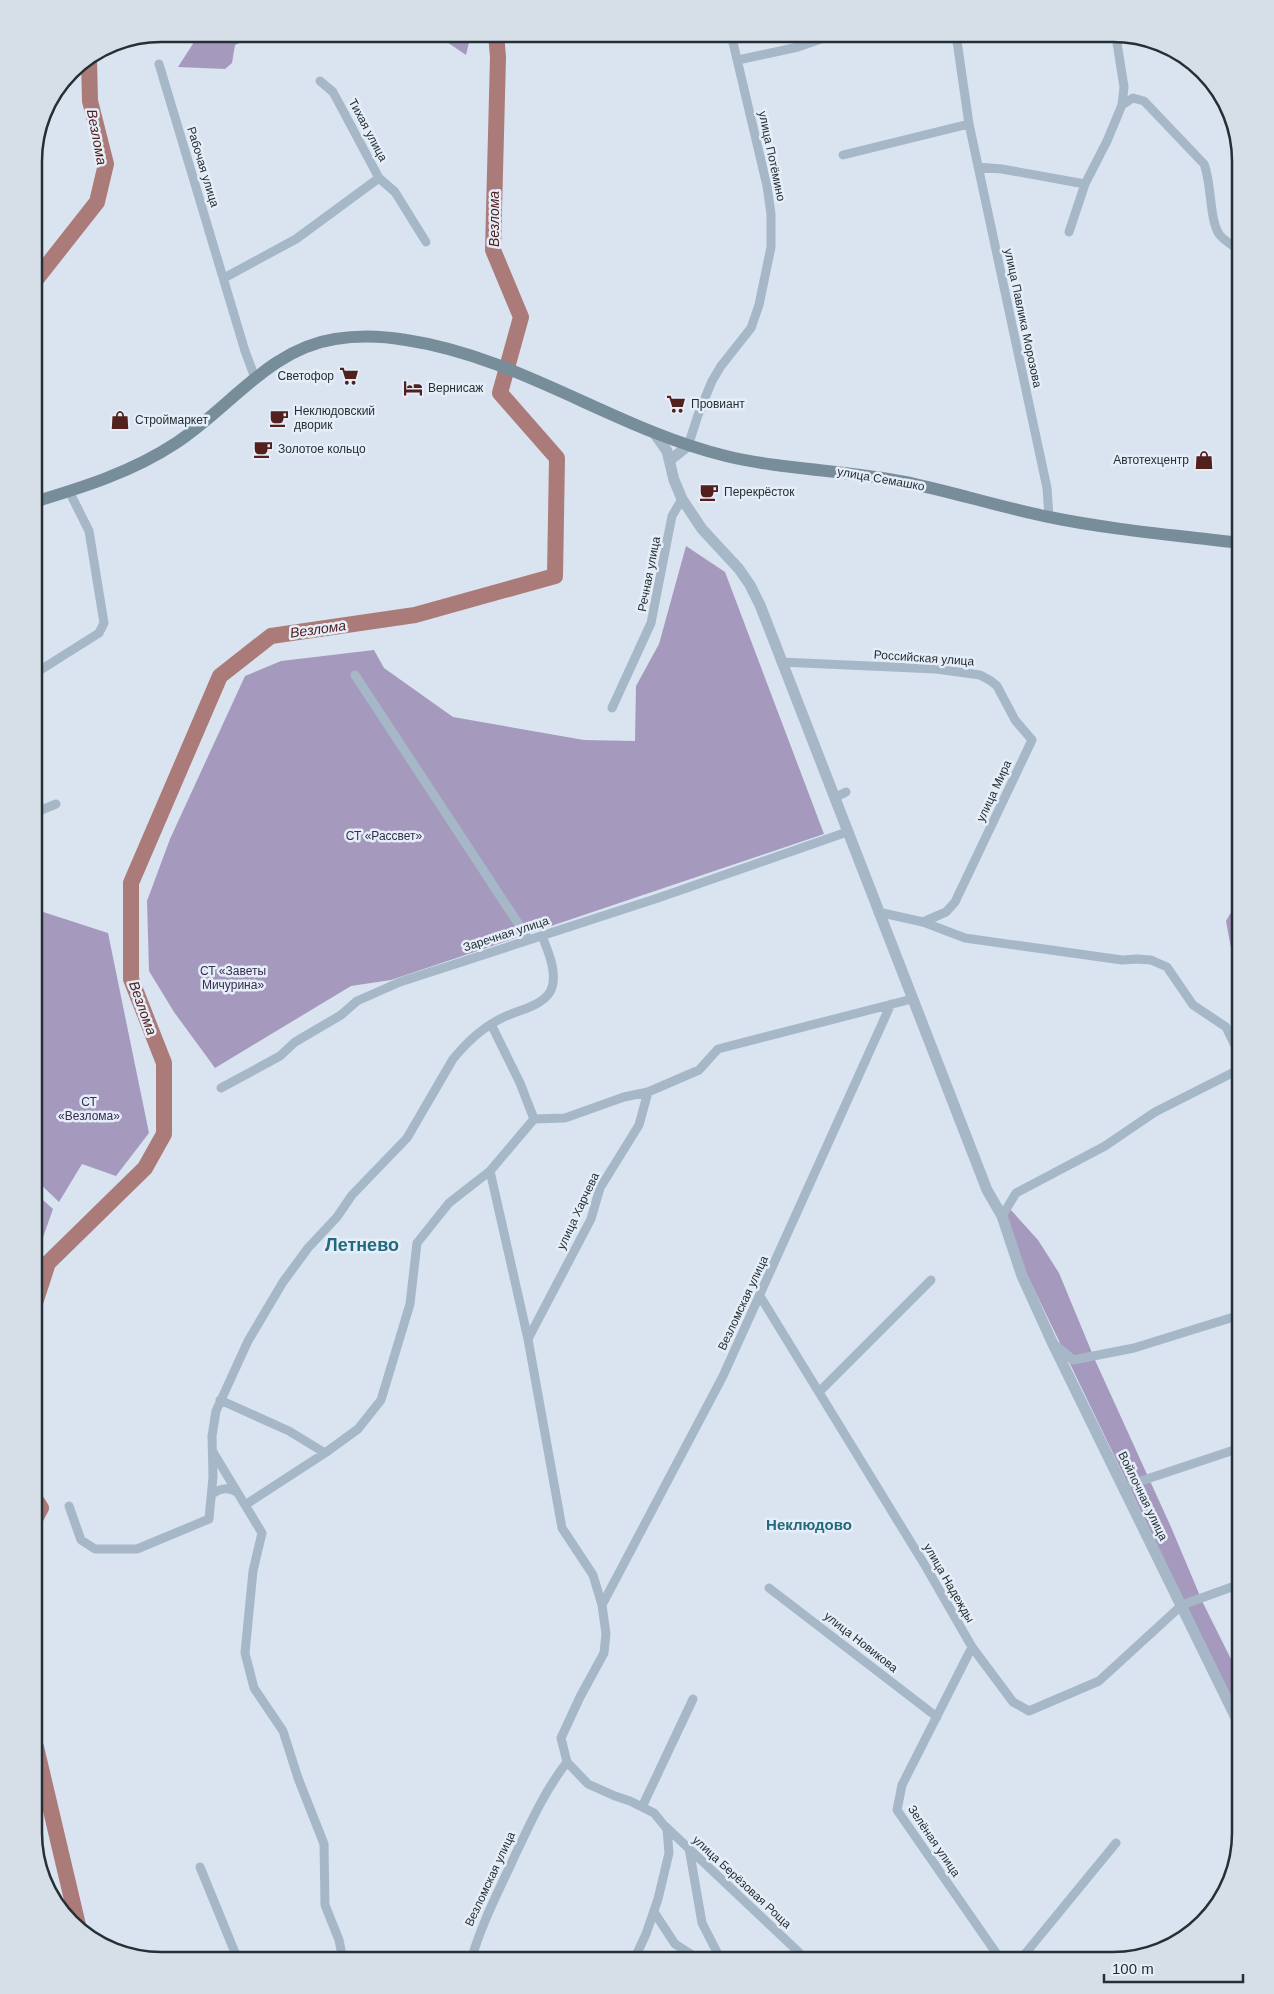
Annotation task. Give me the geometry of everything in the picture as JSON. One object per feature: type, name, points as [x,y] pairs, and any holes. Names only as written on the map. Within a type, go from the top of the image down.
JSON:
[{"type":"main road","name":"улица Семашко","points":[[43,499],[97,483],[150,459],[201,426],[276,362],[304,346],[337,338],[392,338],[444,347],[479,358],[544,383],[655,434],[688,446],[730,457],[903,482],[1049,517],[1114,528],[1232,542]]},
{"type":"street","name":"улица Потёмино","points":[[688,446],[712,381],[721,366],[751,328],[759,305],[770,247],[771,214],[767,186],[733,43]]},
{"type":"street","points":[[738,60],[810,43]]},
{"type":"street","name":"улица Павлика Морозова","points":[[957,43],[969,124],[1047,488],[1049,517]]},
{"type":"street","points":[[1069,232],[1085,184],[1107,141],[1122,105],[1124,87],[1116,43]]},
{"type":"street","name":"Рабочая улица","points":[[159,64],[245,351],[255,378]]},
{"type":"street","name":"Тихая улица","points":[[320,81],[333,92],[379,178],[394,192],[426,242]]},
{"type":"street","points":[[1124,87],[1150,106],[1204,164],[1209,177],[1218,233],[1232,244]]},
{"type":"street","points":[[1122,105],[1133,98],[1137,98]]},
{"type":"street","points":[[843,155],[969,124]]},
{"type":"street","points":[[978,167],[997,168],[1085,184]]},
{"type":"street","points":[[224,278],[296,239],[379,178]]},
{"type":"street","name":"Войлочная улица","points":[[655,434],[667,451],[674,480],[682,499],[702,529],[739,569],[750,585],[767,623],[987,1190],[1002,1216],[1022,1276],[1123,1487],[1210,1663],[1232,1701]]},
{"type":"street","points":[[670,460],[688,446]]},
{"type":"street","points":[[43,669],[99,633],[104,623],[89,531],[69,492]]},
{"type":"street","name":"Речная улица","points":[[612,708],[651,623],[672,516],[682,499]]},
{"type":"street","name":"Российская улица","points":[[781,662],[936,669],[980,675],[997,686],[1016,720],[1032,740]]},
{"type":"street","points":[[355,675],[529,940]]},
{"type":"street","name":"улица Мира","points":[[923,922],[946,912],[955,902],[1032,740]]},
{"type":"street","points":[[834,798],[846,792]]},
{"type":"street","points":[[43,810],[56,804]]},
{"type":"street","name":"Заречная улица","points":[[221,1088],[280,1056],[295,1042],[341,1014],[357,1001],[400,982],[542,936],[847,832]]},
{"type":"street","points":[[878,912],[923,922],[972,940],[1113,959],[1137,959],[1159,962],[1167,967],[1192,1005],[1226,1027],[1232,1039]]},
{"type":"street","points":[[69,1506],[81,1540],[95,1549],[137,1549],[209,1519],[212,1494],[213,1426],[220,1400],[248,1342],[284,1282],[308,1248],[337,1217],[352,1195],[407,1138],[457,1054],[482,1030],[539,1002],[551,990],[551,960],[542,936]]},
{"type":"street","points":[[245,1505],[358,1429],[382,1400],[410,1304],[417,1243],[449,1203],[490,1171],[534,1119],[565,1118],[624,1097],[648,1092],[700,1070],[718,1049],[912,999]]},
{"type":"street","name":"Везломская улица","points":[[602,1605],[723,1376],[891,1004]]},
{"type":"street","points":[[492,1024],[520,1083],[534,1119]]},
{"type":"street","points":[[1002,1216],[1016,1193],[1105,1146],[1155,1112],[1232,1073]]},
{"type":"street","name":"улица Харчева","points":[[528,1339],[591,1219],[600,1188],[639,1125],[648,1092]]},
{"type":"street","points":[[490,1171],[528,1339],[562,1528],[593,1575],[602,1605],[606,1634],[604,1653],[580,1697],[561,1738],[567,1762]]},
{"type":"street","points":[[819,1392],[931,1280]]},
{"type":"street","name":"улица Надежды","points":[[760,1296],[926,1567],[972,1647],[1014,1702],[1029,1711],[1100,1681],[1182,1605]]},
{"type":"street","points":[[1052,1342],[1073,1360],[1134,1348],[1232,1317]]},
{"type":"street","points":[[220,1400],[289,1431],[325,1453]]},
{"type":"street","points":[[1123,1487],[1232,1451]]},
{"type":"street","points":[[213,1452],[262,1533],[253,1571],[245,1652],[254,1688],[283,1731],[298,1778],[324,1844],[325,1905],[339,1940],[341,1951]]},
{"type":"street","points":[[212,1494],[230,1488],[238,1492]]},
{"type":"street","points":[[1182,1605],[1232,1587]]},
{"type":"street","name":"улица Новикова","points":[[769,1588],[937,1717]]},
{"type":"street","name":"Зелёная улица","points":[[972,1647],[902,1785],[897,1810],[995,1951]]},
{"type":"street","points":[[642,1807],[693,1699]]},
{"type":"street","name":"Везломская улица","points":[[473,1951],[479,1930],[536,1810],[552,1782],[567,1762]]},
{"type":"street","name":"улица Берёзовая Роща","points":[[567,1762],[588,1784],[654,1813],[688,1848],[797,1951]]},
{"type":"street","points":[[638,1951],[654,1912],[669,1853],[667,1829],[661,1822]]},
{"type":"street","points":[[1027,1951],[1116,1843]]},
{"type":"street","points":[[688,1848],[702,1923],[716,1951]]},
{"type":"street","points":[[200,1867],[234,1951]]},
{"type":"street","points":[[654,1912],[675,1944],[686,1951]]},
{"type":"green space","points":[[194,42],[242,42],[235,45],[232,63],[225,69],[178,67]]},
{"type":"green space","points":[[447,42],[469,42],[466,55]]},
{"type":"green space","name":"СТ «Рассвет»","points":[[686,546],[725,572],[824,834],[391,980],[351,986],[215,1068],[174,1012],[149,971],[147,901],[170,839],[245,676],[281,661],[374,650],[384,668],[453,717],[584,740],[635,741],[636,686],[659,644]]},
{"type":"green space","points":[[1232,911],[1232,954],[1226,921]]},
{"type":"green space","name":"СТ «Везлома»","points":[[43,912],[108,933],[149,1133],[116,1176],[82,1164],[59,1202],[42,1186]]},
{"type":"green space","points":[[42,1199],[53,1209],[42,1239]]},
{"type":"green space","points":[[1010,1209],[1038,1240],[1059,1273],[1095,1360],[1171,1527],[1203,1603],[1232,1661],[1232,1700],[1021,1262],[1002,1216]]},
{"type":"waterway","name":"Везлома","points":[[42,1280],[48,1263],[145,1168],[164,1134],[164,1063],[131,979],[131,883],[220,676],[271,636],[415,615],[555,576],[557,458],[500,393],[521,317],[493,250],[498,57],[497,42]]},
{"type":"waterway","name":"Везлома","points":[[43,271],[97,202],[106,164],[90,101],[89,67]]},
{"type":"waterway","name":"Везлома","points":[[42,1773],[76,1915]]},
{"type":"place","name":"Светофор","points":[[349,376]]},
{"type":"place","name":"Вернисаж","points":[[413,388]]},
{"type":"place","name":"Провиант","points":[[676,404]]},
{"type":"place","name":"Неклюдовский дворик","points":[[279,418]]},
{"type":"place","name":"Строймаркет","points":[[120,420]]},
{"type":"place","name":"Золотое кольцо","points":[[263,449]]},
{"type":"place","name":"Автотехцентр","points":[[1204,460]]},
{"type":"place","name":"Перекрёсток","points":[[709,492]]},
{"type":"district","name":"Летнево","points":[[362,1245]]},
{"type":"district","name":"Неклюдово","points":[[809,1524]]},
{"type":"park label","name":"СТ «Заветы Мичурина»","points":[[233,978]]}]
